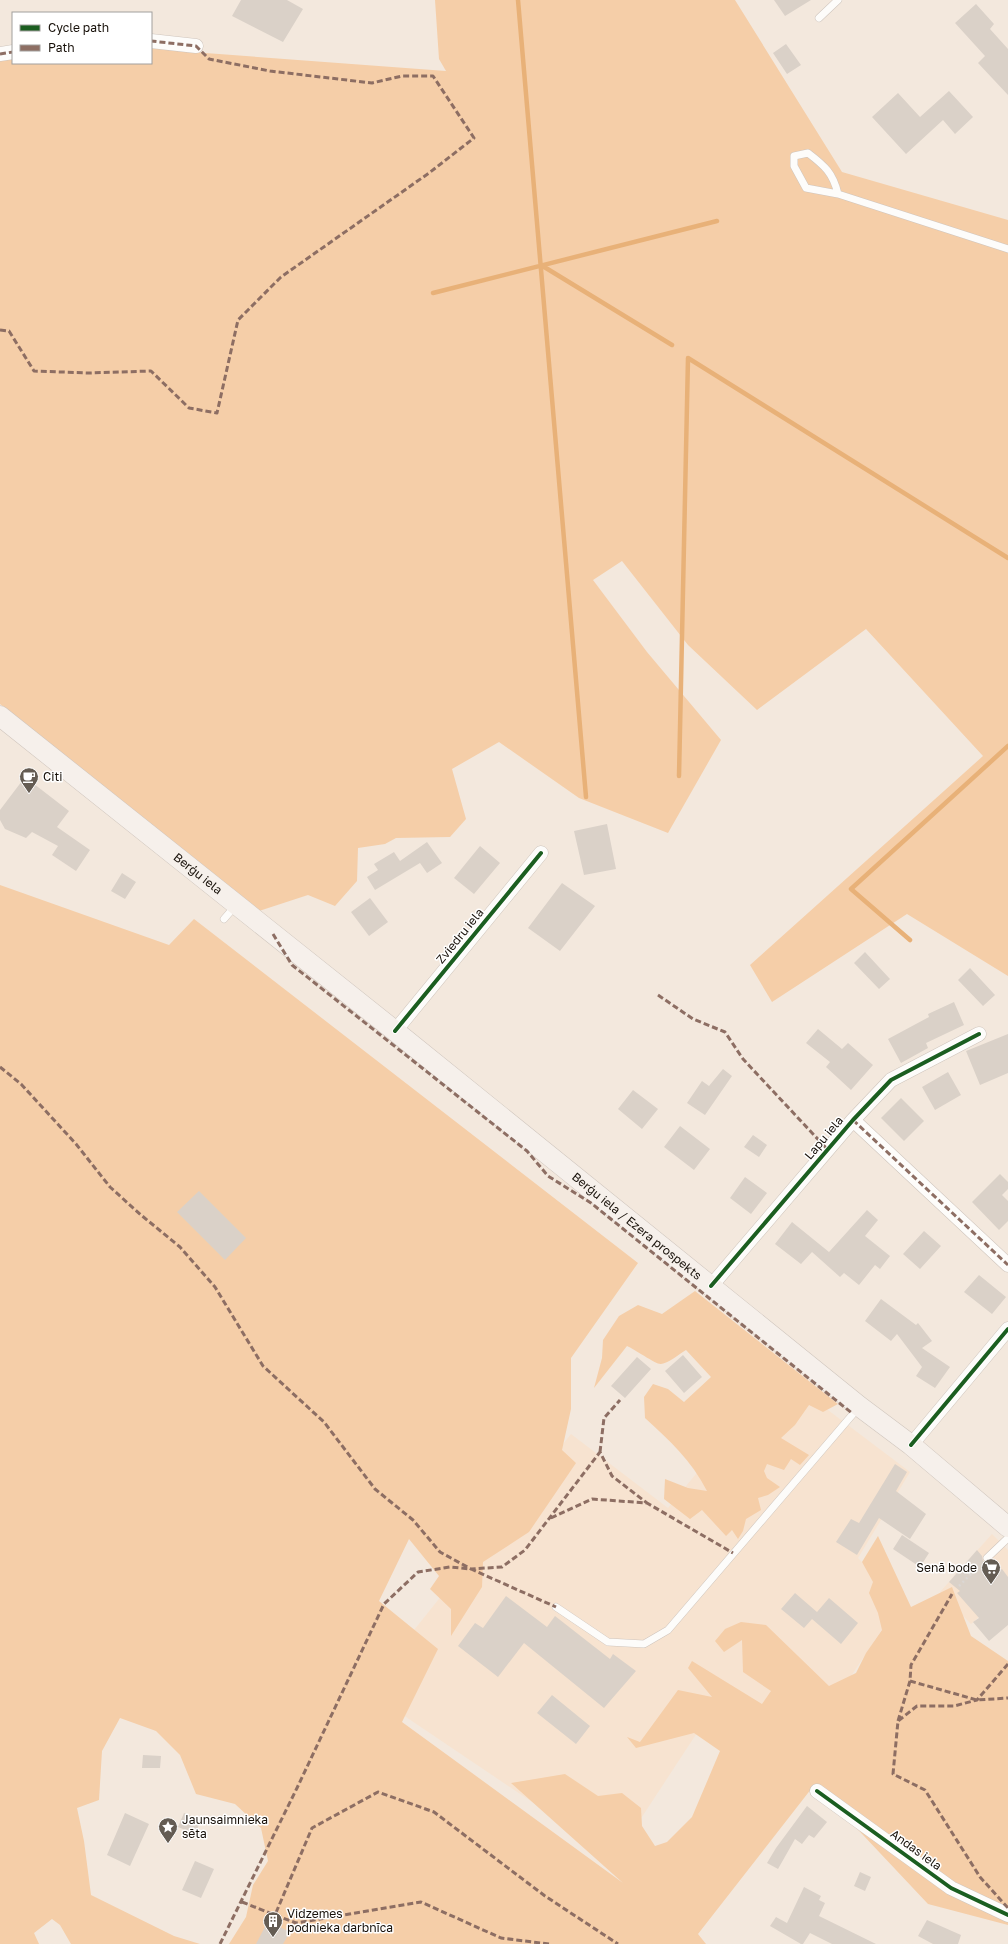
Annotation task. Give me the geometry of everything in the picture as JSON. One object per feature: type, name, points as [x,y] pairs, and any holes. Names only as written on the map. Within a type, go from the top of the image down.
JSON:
[{"type":"main road","name":"Berģu iela","points":[[0,716],[230,912],[395,1031]]},
{"type":"main road","name":"Berģu iela / Ezera prospekts","points":[[395,1031],[859,1406],[911,1445],[1008,1528]]},
{"type":"street","points":[[152,41],[196,46]]},
{"type":"street","points":[[0,54],[12,52]]},
{"type":"street","name":"Zviedru iela","points":[[395,1031],[541,853]]},
{"type":"street","name":"Lapu iela","points":[[711,1286],[853,1120],[890,1080],[978,1034]]},
{"type":"street","name":"Lapu iela","points":[[853,1120],[1008,1265]]},
{"type":"street","points":[[911,1445],[1008,1329]]},
{"type":"street","name":"Andas iela","points":[[817,1790],[951,1888],[1008,1915]]},
{"type":"lane","points":[[819,18],[838,0]]},
{"type":"lane","points":[[838,194],[835,181],[825,166],[808,153],[794,156],[794,166],[806,188],[838,194],[1008,248]]},
{"type":"lane","points":[[556,1607],[608,1642],[644,1644],[668,1630],[859,1406]]},
{"type":"lane","points":[[987,1558],[1008,1538]]},
{"type":"path","points":[[959,1586],[987,1558]]},
{"type":"shaded area","points":[[435,0],[735,0],[842,172],[1008,220],[1008,976],[907,914],[772,1002],[750,965],[983,756],[866,629],[757,710],[688,645],[622,561],[593,580],[647,652],[721,740],[668,833],[579,798],[499,742],[452,769],[466,819],[450,837],[396,838],[385,844],[358,848],[357,881],[335,906],[308,895],[259,911],[0,704],[0,58],[12,56],[12,64],[152,64],[152,47],[192,52],[446,71],[439,59]]},
{"type":"shaded area","points":[[0,885],[169,945],[194,919],[638,1263],[571,1358],[571,1409],[562,1450],[576,1463],[529,1532],[483,1562],[482,1587],[451,1636],[451,1609],[430,1589],[439,1576],[409,1539],[379,1601],[438,1649],[402,1722],[623,1883],[511,1783],[565,1774],[598,1796],[622,1793],[641,1808],[642,1826],[655,1846],[667,1842],[692,1817],[720,1751],[694,1733],[636,1748],[627,1737],[640,1742],[678,1690],[712,1697],[688,1668],[692,1661],[762,1704],[771,1691],[743,1672],[742,1640],[724,1652],[715,1641],[725,1629],[741,1622],[766,1625],[829,1686],[856,1673],[866,1653],[882,1630],[878,1613],[869,1593],[873,1582],[862,1562],[878,1536],[911,1607],[952,1587],[971,1636],[1008,1661],[1008,1925],[928,1904],[815,1784],[698,1934],[706,1944],[229,1944],[246,1917],[253,1885],[268,1861],[261,1828],[235,1804],[196,1794],[180,1755],[156,1731],[120,1718],[102,1751],[99,1800],[77,1808],[84,1841],[91,1895],[174,1936],[200,1944],[71,1944],[60,1925],[52,1919],[34,1933],[39,1944],[0,1944]]},
{"type":"shaded area","points":[[695,1291],[838,1404],[823,1412],[809,1405],[795,1425],[781,1438],[809,1455],[800,1465],[791,1459],[784,1470],[767,1464],[764,1471],[767,1478],[780,1487],[768,1495],[758,1498],[761,1510],[746,1519],[743,1531],[738,1539],[732,1530],[726,1536],[702,1510],[690,1519],[664,1499],[665,1479],[688,1488],[707,1491],[687,1461],[645,1418],[644,1397],[653,1384],[668,1389],[684,1402],[711,1377],[686,1350],[671,1360],[659,1364],[627,1346],[594,1388],[602,1358],[603,1340],[619,1316],[638,1305],[662,1314]]},
{"type":"shaded area","points":[[779,1373],[910,1472],[858,1558],[900,1602],[795,1761],[714,1707],[615,1858],[366,1690],[571,1434],[668,1508]]},
{"type":"shaded area","points":[[992,1534],[1008,1550],[1008,1591],[971,1624],[940,1592]]},
{"type":"building","points":[[241,0],[287,0],[303,9],[283,42],[232,16]]},
{"type":"building","points":[[774,0],[811,0],[785,16]]},
{"type":"building","points":[[976,4],[994,24],[990,29],[1008,49],[1008,95],[978,63],[985,56],[955,23]]},
{"type":"building","points":[[786,44],[801,65],[787,74],[773,53]]},
{"type":"building","points":[[949,91],[973,117],[955,134],[943,120],[906,154],[872,117],[898,93],[920,117]]},
{"type":"building","name":"Citi","points":[[25,777],[69,811],[57,827],[90,850],[76,871],[52,855],[58,846],[32,832],[26,838],[5,829],[0,820],[0,810]]},
{"type":"building","points":[[607,824],[616,869],[584,875],[574,831]]},
{"type":"building","points":[[427,842],[442,863],[427,873],[420,863],[375,890],[367,877],[378,870],[374,864],[394,852],[400,861]]},
{"type":"building","points":[[480,846],[500,863],[474,894],[454,878]]},
{"type":"building","points":[[122,873],[136,882],[125,899],[111,891]]},
{"type":"building","points":[[562,883],[595,906],[560,951],[528,928]]},
{"type":"building","points":[[370,898],[388,922],[369,936],[351,912]]},
{"type":"building","points":[[865,952],[890,979],[879,989],[854,963]]},
{"type":"building","points":[[970,968],[995,995],[983,1006],[958,980]]},
{"type":"building","points":[[954,1002],[964,1025],[926,1043],[928,1048],[901,1063],[888,1039],[929,1017],[928,1014]]},
{"type":"building","points":[[818,1029],[842,1049],[848,1043],[873,1065],[851,1090],[826,1067],[830,1062],[806,1043]]},
{"type":"building","points":[[1008,1034],[1008,1073],[980,1085],[966,1051]]},
{"type":"building","points":[[723,1069],[732,1076],[705,1115],[687,1103],[702,1081],[709,1086]]},
{"type":"building","points":[[948,1072],[961,1095],[935,1110],[922,1087]]},
{"type":"building","points":[[633,1090],[658,1109],[642,1129],[618,1109]]},
{"type":"building","points":[[901,1098],[924,1121],[904,1141],[881,1118]]},
{"type":"building","points":[[680,1126],[710,1149],[694,1170],[664,1147]]},
{"type":"building","points":[[753,1135],[767,1145],[759,1157],[744,1147]]},
{"type":"building","points":[[1000,1174],[1008,1182],[1008,1189],[1002,1195],[1008,1201],[1008,1221],[999,1230],[972,1202]]},
{"type":"building","points":[[745,1177],[767,1193],[751,1214],[730,1198]]},
{"type":"building","points":[[199,1191],[246,1238],[225,1260],[177,1212]]},
{"type":"building","points":[[867,1210],[878,1220],[865,1236],[890,1256],[880,1269],[875,1265],[859,1285],[844,1273],[840,1277],[812,1252],[801,1264],[775,1244],[792,1222],[829,1252]]},
{"type":"building","points":[[924,1231],[941,1246],[920,1269],[903,1254]]},
{"type":"building","points":[[979,1275],[1006,1297],[992,1314],[964,1292]]},
{"type":"building","points":[[881,1299],[916,1325],[918,1323],[932,1341],[922,1348],[950,1367],[935,1388],[916,1376],[922,1367],[897,1334],[891,1341],[865,1321]]},
{"type":"building","points":[[683,1355],[702,1377],[684,1393],[665,1371]]},
{"type":"building","points":[[637,1357],[651,1369],[625,1398],[611,1386]]},
{"type":"building","points":[[895,1464],[907,1472],[896,1491],[926,1514],[910,1539],[879,1518],[857,1555],[836,1542],[851,1519],[859,1523]]},
{"type":"building","points":[[902,1535],[929,1553],[920,1567],[893,1549]]},
{"type":"building","points":[[977,1550],[982,1556],[983,1561],[988,1563],[997,1573],[1002,1569],[1008,1577],[1008,1625],[989,1641],[973,1622],[979,1618],[957,1593],[960,1591],[949,1582]]},
{"type":"building","points":[[795,1593],[817,1612],[829,1598],[858,1623],[841,1644],[812,1619],[804,1628],[781,1609]]},
{"type":"building","points":[[506,1596],[547,1627],[555,1616],[610,1659],[613,1654],[636,1671],[604,1708],[524,1643],[498,1677],[458,1646],[475,1623],[483,1628]]},
{"type":"building","points":[[552,1695],[590,1726],[576,1744],[537,1713]]},
{"type":"building","points":[[143,1755],[161,1756],[160,1768],[142,1768]]},
{"type":"building","points":[[807,1806],[827,1822],[814,1838],[809,1835],[802,1844],[795,1839],[778,1869],[767,1863],[776,1848]]},
{"type":"building","points":[[125,1813],[149,1824],[130,1866],[107,1855]]},
{"type":"building","points":[[184,1813],[201,1820],[195,1834],[178,1827]]},
{"type":"building","points":[[195,1861],[214,1869],[201,1898],[182,1890]]},
{"type":"building","points":[[860,1872],[871,1877],[865,1891],[854,1886]]},
{"type":"building","points":[[804,1887],[821,1896],[819,1900],[825,1903],[819,1916],[876,1944],[832,1944],[810,1933],[803,1944],[801,1944],[770,1926],[776,1917],[787,1923]]},
{"type":"building","points":[[927,1920],[961,1935],[958,1944],[933,1944],[918,1936]]},
{"type":"building","name":"Vidzemes podnieka darbnīca","points":[[268,1921],[290,1932],[283,1944],[256,1944]]},
{"type":"waterway","points":[[518,0],[586,797]]},
{"type":"waterway","points":[[433,293],[717,221]]},
{"type":"waterway","points":[[541,265],[672,345]]},
{"type":"waterway","points":[[679,776],[688,358],[1008,558]]},
{"type":"waterway","points":[[910,940],[851,889],[1008,746]]},
{"type":"marked path","points":[[0,330],[9,331],[34,371],[89,373],[151,371],[189,408],[217,413],[238,320],[281,277],[429,173],[474,138],[433,76],[402,76],[372,83],[270,71],[209,59],[196,46],[152,41]]},
{"type":"marked path","points":[[0,54],[12,52]]},
{"type":"marked path","points":[[273,934],[292,965],[527,1151],[548,1176],[591,1203],[853,1414]]},
{"type":"marked path","points":[[658,995],[693,1019],[725,1032],[743,1059],[828,1150]]},
{"type":"marked path","points":[[0,1067],[21,1084],[76,1144],[110,1187],[180,1247],[215,1287],[263,1366],[324,1422],[375,1489],[413,1520],[440,1552],[471,1569],[502,1567],[525,1550],[600,1452],[612,1476],[647,1503]]},
{"type":"marked path","points":[[853,1120],[1008,1265]]},
{"type":"marked path","points":[[600,1452],[604,1418],[620,1400]]},
{"type":"marked path","points":[[551,1518],[592,1499],[647,1503],[733,1553]]},
{"type":"marked path","points":[[220,1944],[297,1788],[384,1604],[418,1572],[450,1567],[471,1569],[556,1607]]},
{"type":"marked path","points":[[898,1721],[910,1681],[911,1665],[952,1594]]},
{"type":"marked path","points":[[1008,1664],[977,1700],[954,1706],[917,1706],[898,1721],[893,1774],[925,1790],[980,1877],[1008,1908]]},
{"type":"marked path","points":[[910,1681],[977,1700],[1008,1698]]},
{"type":"marked path","points":[[549,1944],[501,1938],[421,1902],[296,1923],[275,1915],[312,1828],[378,1792],[434,1812],[545,1896],[618,1944]]},
{"type":"marked path","points":[[242,1902],[275,1915]]},
{"type":"cycle path","points":[[395,1031],[541,853]]},
{"type":"cycle path","points":[[711,1286],[853,1120],[891,1080],[979,1034]]},
{"type":"cycle path","points":[[911,1445],[1008,1329]]},
{"type":"cycle path","points":[[817,1791],[951,1888],[1008,1915]]},
{"type":"place","name":"Citi","points":[[29,794]]},
{"type":"place","name":"Senā bode","points":[[991,1585]]},
{"type":"place","name":"Jaunsaimnieka sēta","points":[[168,1844]]},
{"type":"place","name":"Vidzemes podnieka darbnīca","points":[[273,1938]]}]
